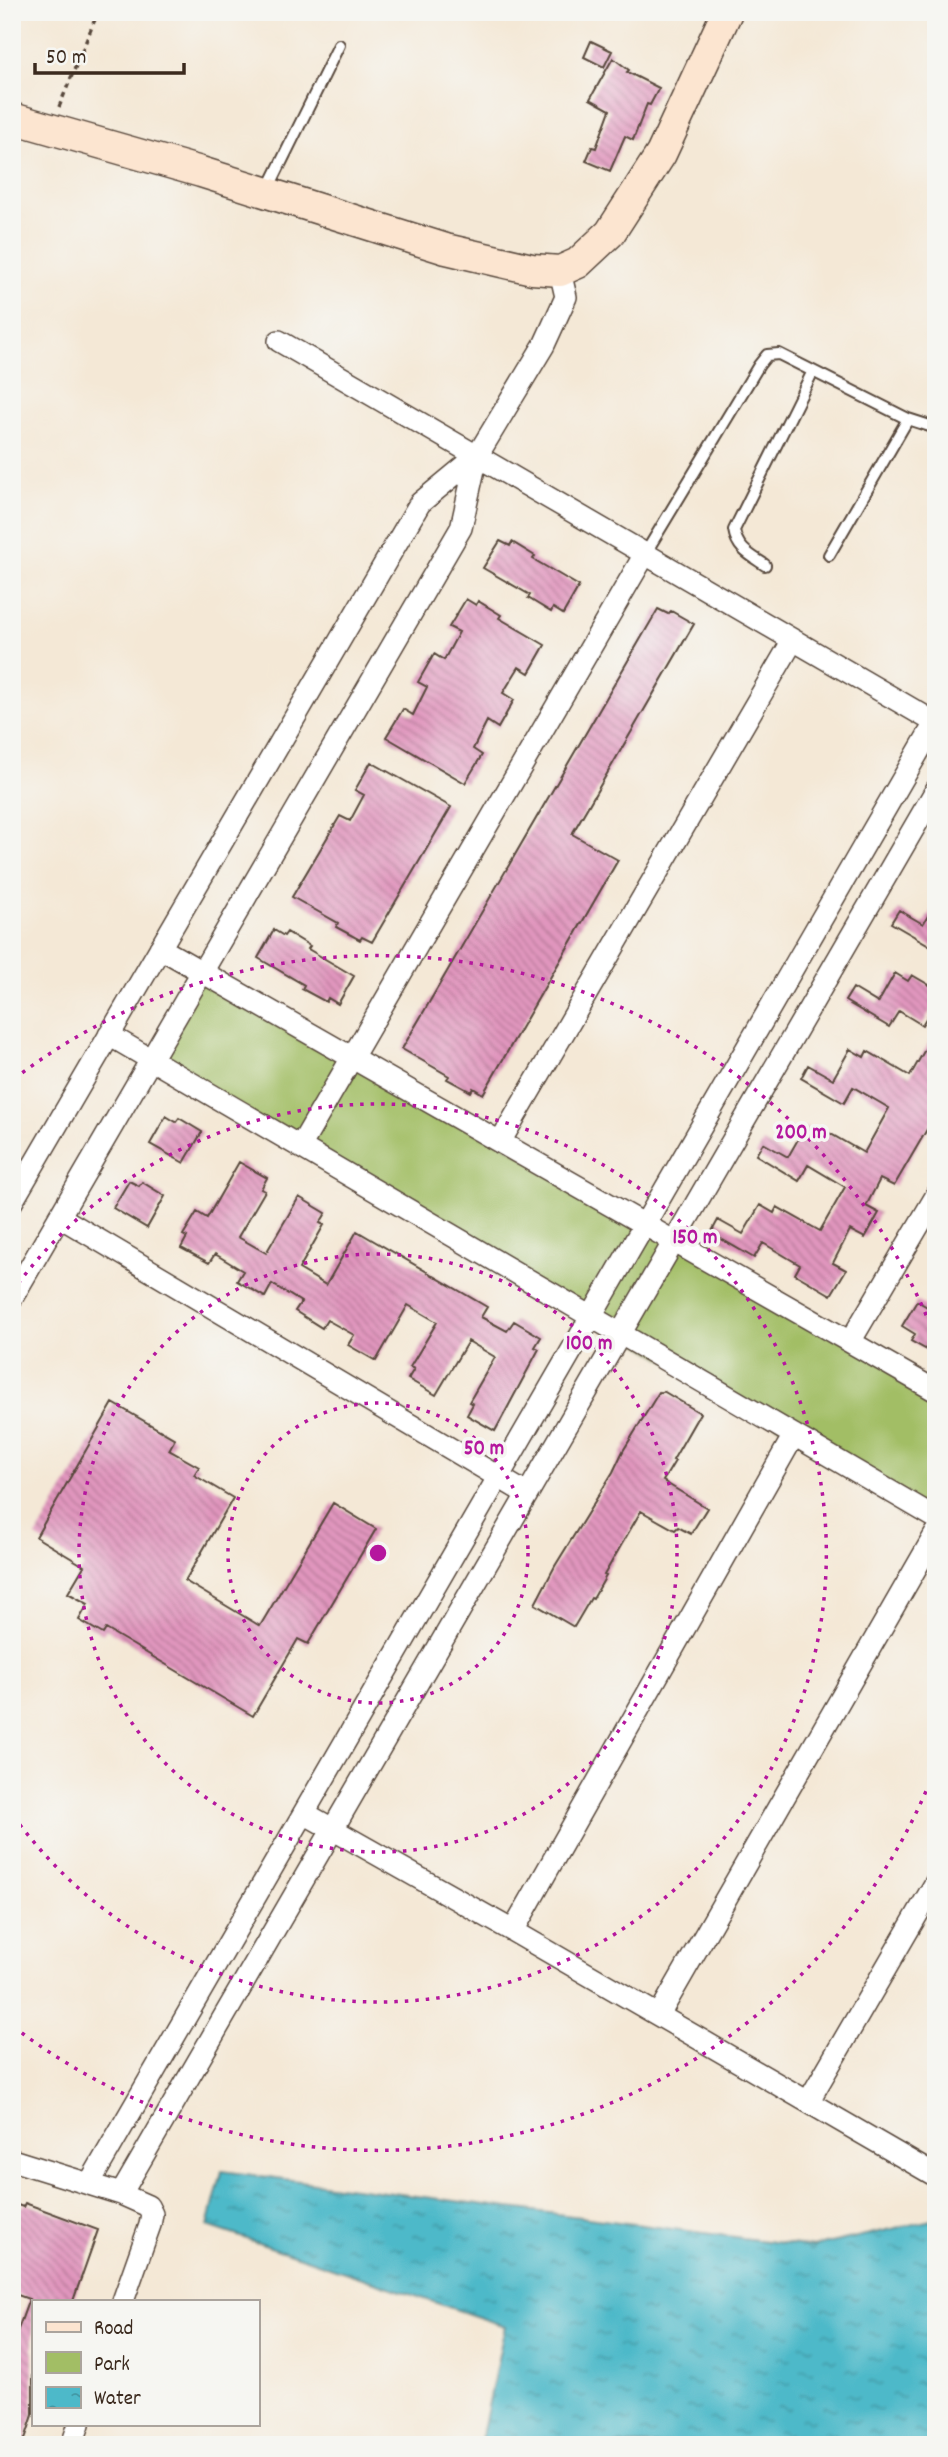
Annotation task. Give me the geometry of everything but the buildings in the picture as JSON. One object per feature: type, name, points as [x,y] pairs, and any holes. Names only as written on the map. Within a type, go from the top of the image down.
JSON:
[{"type":"street","points":[[12,118],[201,172],[446,249],[533,269],[559,271],[578,263],[610,233],[661,154],[727,12]]},
{"type":"street","points":[[12,1298],[461,528],[477,456],[544,345],[566,297],[559,271]]},
{"type":"street","points":[[89,2184],[935,723],[279,341]]},
{"type":"street","points":[[12,1202],[420,503],[477,456]]},
{"type":"street","points":[[300,1147],[645,554]]},
{"type":"street","points":[[500,1142],[793,640]]},
{"type":"street","points":[[121,2194],[936,790]]},
{"type":"street","points":[[160,948],[936,1391]]},
{"type":"street","points":[[109,1035],[936,1518]]},
{"type":"street","points":[[850,1342],[936,1196]]},
{"type":"street","points":[[60,1217],[527,1494]]},
{"type":"street","points":[[513,1931],[794,1435]]},
{"type":"street","points":[[659,2015],[936,1533]]},
{"type":"street","points":[[304,1813],[936,2176]]},
{"type":"street","points":[[808,2102],[936,1882]]},
{"type":"street","points":[[12,2160],[121,2194],[148,2206],[152,2214],[123,2300]]},
{"type":"street","points":[[72,2445],[78,2426]]},
{"type":"lane","points":[[266,194],[339,45]]},
{"type":"lane","points":[[645,554],[766,355],[779,354],[908,419],[936,428]]},
{"type":"lane","points":[[765,565],[741,549],[735,541],[734,530],[813,371]]},
{"type":"lane","points":[[828,555],[908,419]]},
{"type":"path","points":[[50,128],[98,12]]},
{"type":"green space","points":[[201,972],[936,1391],[936,1518],[150,1059]]},
{"type":"water","points":[[222,2171],[813,2247],[936,2219],[936,2445],[480,2445],[505,2326],[208,2226]]}]
